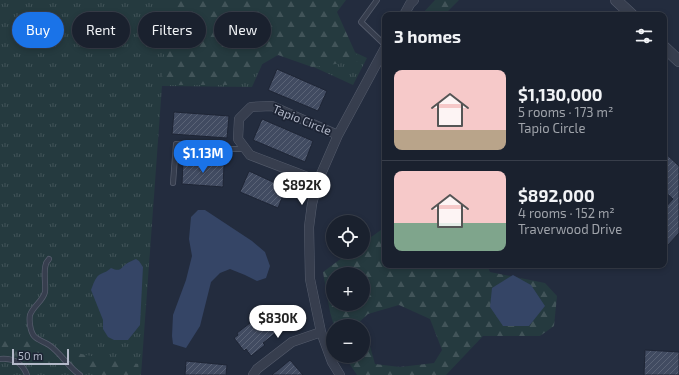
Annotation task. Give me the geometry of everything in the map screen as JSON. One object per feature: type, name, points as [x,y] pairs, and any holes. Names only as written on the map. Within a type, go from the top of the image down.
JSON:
[{"type":"street","points":[[406,12],[414,0]]},
{"type":"street","points":[[616,0],[629,12]]},
{"type":"street","points":[[667,49],[679,61]]},
{"type":"street","points":[[340,375],[332,362],[322,332],[310,279],[309,227],[312,204],[318,181],[338,135],[382,54]]},
{"type":"street","name":"Tapio Circle","points":[[246,149],[238,139],[240,119],[251,107],[272,106],[338,135]]},
{"type":"street","points":[[246,149],[250,155],[318,181]]},
{"type":"street","points":[[252,375],[257,369],[292,342],[322,332]]},
{"type":"lane","points":[[377,0],[361,22],[382,42]]},
{"type":"lane","points":[[173,183],[176,144],[230,150],[246,149]]},
{"type":"lane","points":[[49,259],[45,269],[46,284],[43,298],[30,315],[31,331],[34,336],[58,352],[69,366],[80,375]]},
{"type":"lane","points":[[0,359],[8,358],[19,363],[27,375]]},
{"type":"green space","points":[[0,0],[309,0],[295,24],[367,58],[353,85],[271,47],[271,12],[214,12],[214,48],[270,48],[252,87],[162,86],[141,375],[0,375]]},
{"type":"green space","points":[[168,0],[346,0],[337,12],[359,61],[312,67],[278,55],[227,85],[162,85],[165,48],[206,48],[206,12],[167,12]]},
{"type":"green space","points":[[435,0],[459,0],[447,12],[424,12]]},
{"type":"green space","points":[[382,229],[382,268],[488,268],[490,272],[545,283],[557,296],[554,326],[540,336],[483,336],[446,375],[357,375],[349,363],[370,363],[370,346],[375,364],[400,367],[434,363],[442,350],[430,319],[399,305],[368,314],[363,319],[332,319],[330,311],[370,311],[370,267],[330,267],[341,259],[370,259],[370,238]]},
{"type":"green space","points":[[326,270],[326,289],[323,272]]},
{"type":"green space","points":[[0,335],[86,355],[138,364],[140,375],[101,375],[0,352]]},
{"type":"water","points":[[198,210],[205,210],[252,241],[265,252],[270,266],[266,278],[257,281],[230,269],[220,273],[211,282],[200,326],[186,348],[173,344],[173,315],[186,280],[192,256],[189,239],[191,217]]},
{"type":"water","points":[[136,259],[143,267],[140,325],[128,340],[114,340],[108,337],[103,329],[103,320],[91,290],[99,275],[111,268],[116,270],[120,269],[127,263]]},
{"type":"water","points":[[513,275],[531,285],[545,306],[529,326],[503,326],[490,307],[492,288]]},
{"type":"building","points":[[277,69],[327,91],[318,111],[268,90]]},
{"type":"building","points":[[174,112],[229,116],[227,138],[172,134]]},
{"type":"building","points":[[262,119],[313,141],[305,162],[253,140]]},
{"type":"building","points":[[667,155],[679,166],[679,233],[667,246],[667,206],[673,199],[667,194]]},
{"type":"building","points":[[183,162],[224,165],[223,187],[182,184]]},
{"type":"building","points":[[249,171],[286,188],[278,208],[240,192]]},
{"type":"building","points":[[266,317],[277,332],[263,343],[265,345],[251,356],[246,349],[244,351],[234,338],[238,335],[237,333],[250,323],[254,327]]},
{"type":"building","points":[[645,350],[679,352],[679,375],[644,375]]},
{"type":"building","points":[[290,360],[303,375],[272,375]]},
{"type":"building","points":[[186,361],[227,365],[226,375],[185,375]]}]
